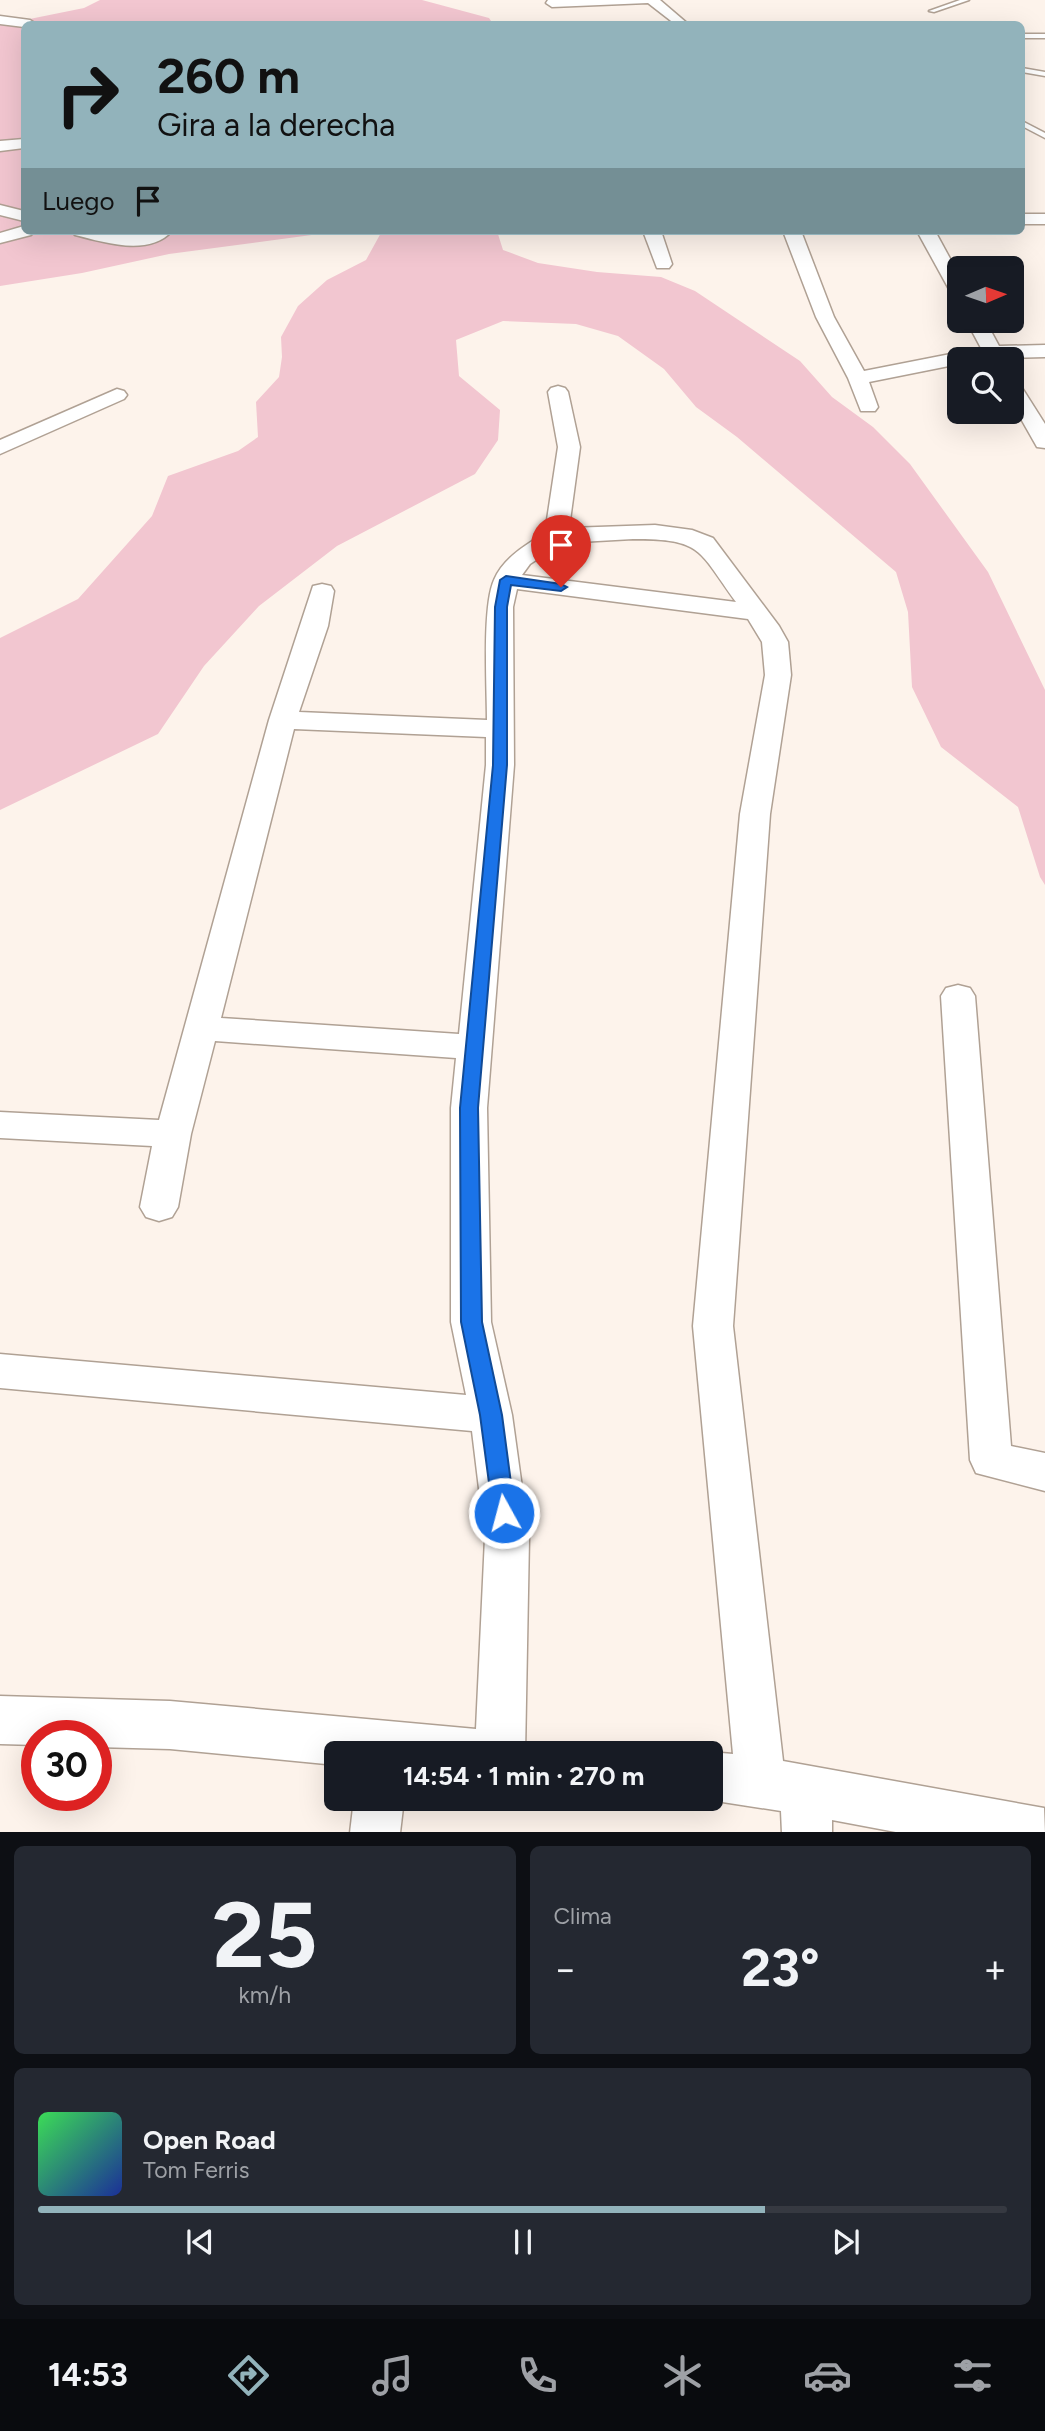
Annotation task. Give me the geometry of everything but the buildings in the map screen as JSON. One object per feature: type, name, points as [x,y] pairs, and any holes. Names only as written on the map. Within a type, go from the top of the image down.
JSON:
[{"type":"street","points":[[548,1],[644,0]]},
{"type":"street","points":[[652,0],[678,21]]},
{"type":"street","points":[[548,1],[570,8],[581,16]]},
{"type":"street","points":[[0,20],[21,23]]},
{"type":"street","points":[[0,146],[21,144]]},
{"type":"street","points":[[0,210],[21,215]]},
{"type":"street","points":[[1025,219],[1045,219]]},
{"type":"street","points":[[0,238],[21,232]]},
{"type":"street","points":[[100,235],[129,241],[158,235]]},
{"type":"street","points":[[653,235],[663,264]]},
{"type":"street","points":[[794,235],[825,317],[858,377],[868,407]]},
{"type":"street","points":[[928,235],[947,269]]},
{"type":"street","points":[[1024,353],[1045,351]]},
{"type":"street","points":[[858,377],[947,363]]},
{"type":"street","points":[[556,536],[569,447],[558,392]]},
{"type":"street","points":[[0,448],[117,395]]},
{"type":"street","points":[[1024,407],[1045,442]]},
{"type":"street","points":[[500,1741],[507,1538],[491,1415],[471,1322],[469,1108],[500,765],[501,607],[506,580],[523,559],[556,536],[668,532],[689,535],[705,543],[770,631],[775,642],[778,675],[755,814],[713,1326],[791,1802]]},
{"type":"street","points":[[506,580],[754,612]]},
{"type":"street","points":[[159,1207],[173,1135],[201,1028],[283,720],[315,626],[322,591]]},
{"type":"street","points":[[283,720],[500,729]]},
{"type":"street","points":[[958,996],[991,1460],[1045,1472]]},
{"type":"street","points":[[201,1028],[474,1047]]},
{"type":"street","points":[[0,1125],[173,1135]]},
{"type":"street","points":[[0,1371],[491,1415]]},
{"type":"street","points":[[0,1720],[170,1725],[324,1742]]},
{"type":"street","points":[[723,1781],[791,1802],[1044,1832]]},
{"type":"street","points":[[374,1832],[377,1811]]},
{"type":"lane","points":[[932,11],[966,0]]},
{"type":"lane","points":[[1025,36],[1045,36]]},
{"type":"lane","points":[[1025,71],[1045,74]]},
{"type":"lane","points":[[1025,125],[1045,136]]},
{"type":"shaded area","points":[[100,0],[422,0],[489,18],[491,21],[21,21],[21,235],[312,235],[169,254],[82,273],[0,286],[0,25],[84,8]]},
{"type":"shaded area","points":[[380,235],[498,235],[503,250],[538,263],[597,272],[661,277],[695,291],[800,361],[832,397],[873,427],[910,464],[988,572],[1045,690],[1045,885],[1040,877],[1018,807],[941,747],[912,687],[908,612],[896,572],[737,437],[696,407],[664,369],[618,336],[576,324],[503,321],[456,340],[459,376],[500,410],[498,440],[475,474],[337,546],[259,606],[204,666],[158,734],[0,810],[0,638],[78,599],[152,516],[168,476],[238,451],[258,437],[256,402],[279,377],[281,337],[298,306],[327,280],[366,260]]},
{"type":"route","points":[[504,1513],[491,1415],[471,1322],[469,1108],[500,765],[501,607],[506,580],[561,587]]}]
